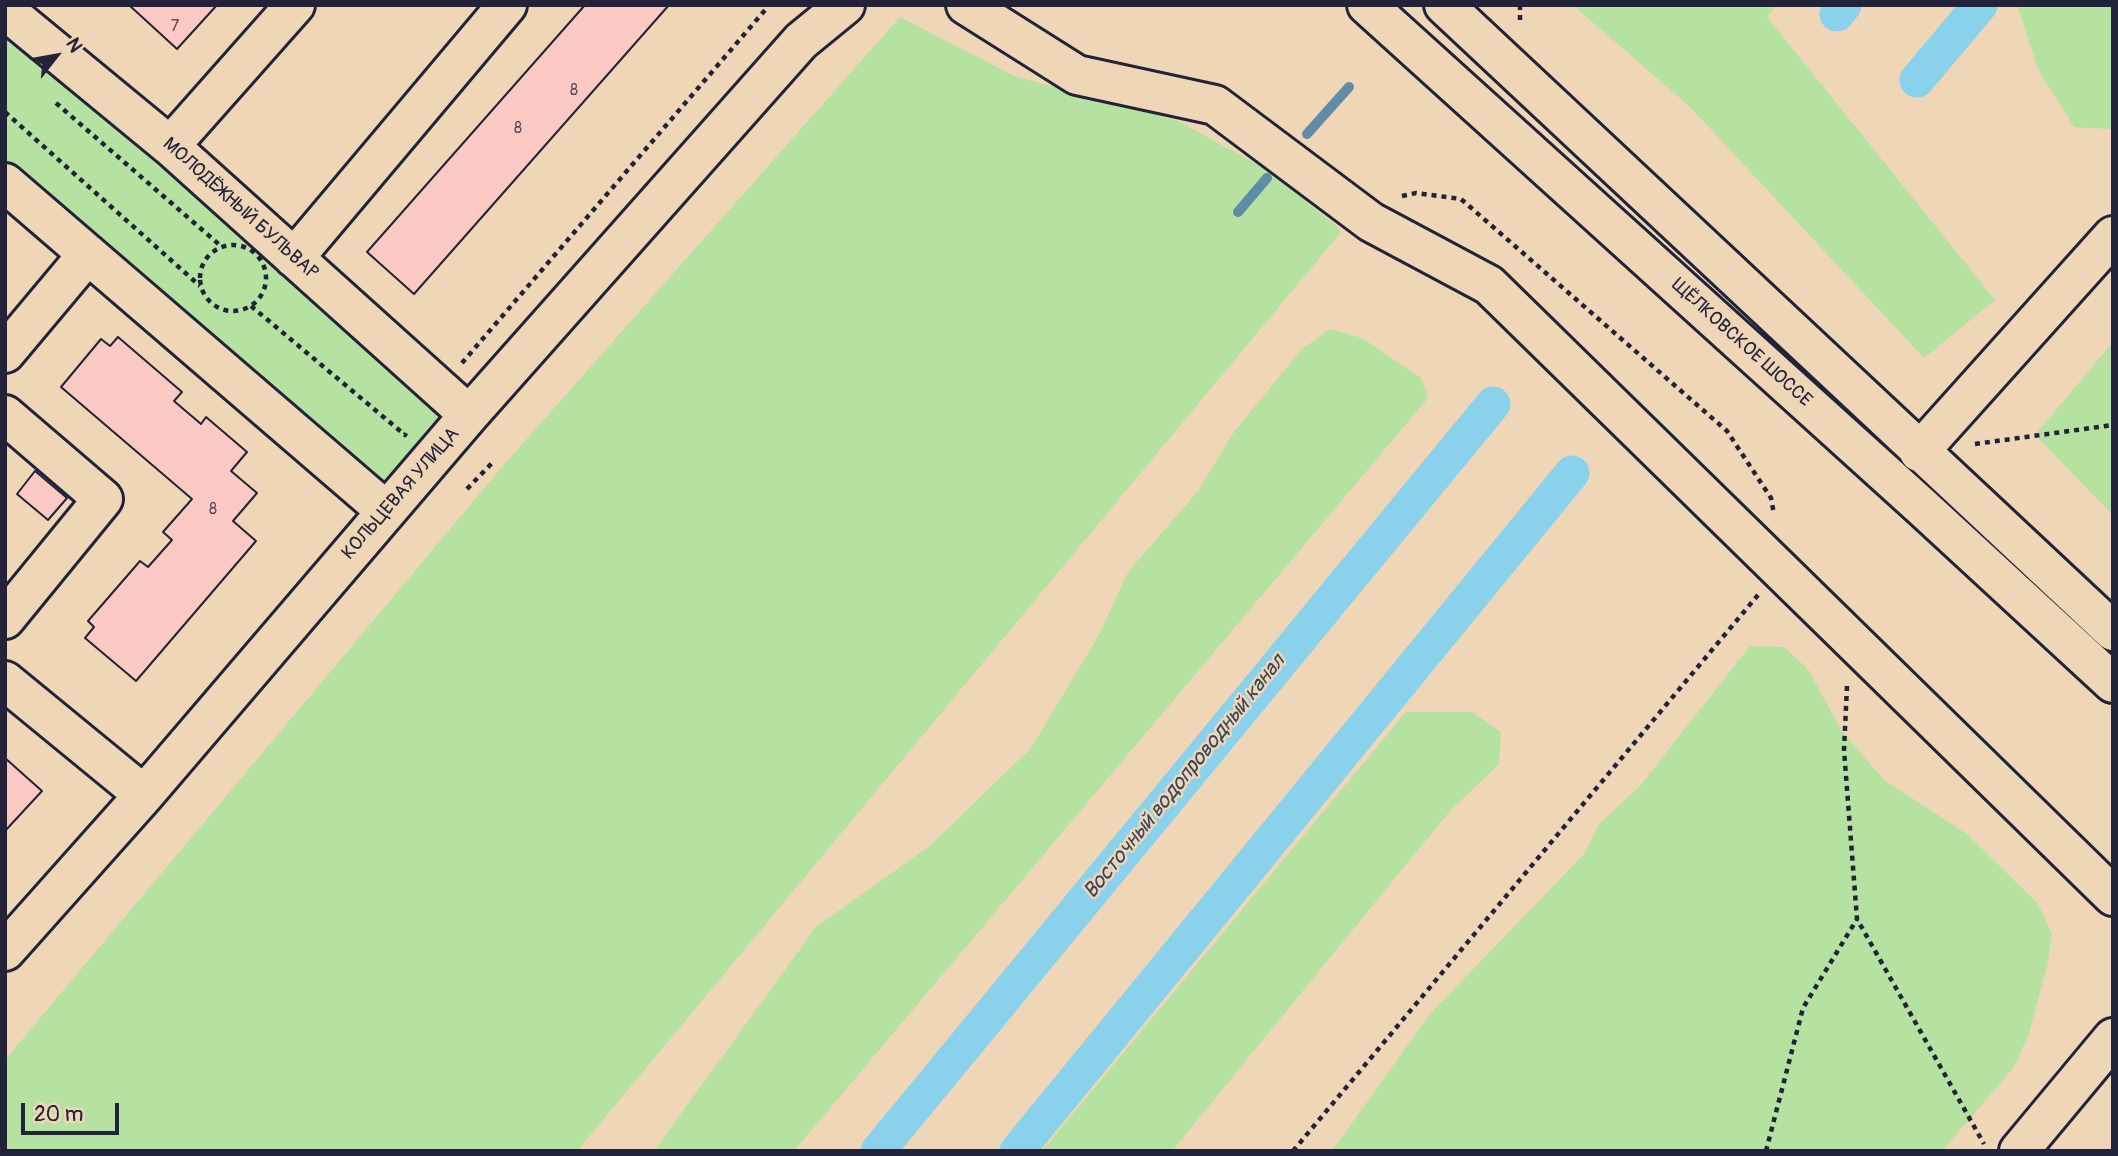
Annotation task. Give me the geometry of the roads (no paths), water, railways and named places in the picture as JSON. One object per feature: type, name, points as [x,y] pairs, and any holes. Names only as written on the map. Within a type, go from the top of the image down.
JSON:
[{"type":"street","points":[[170,146],[295,5]]},
{"type":"street","points":[[294,258],[507,5]]},
{"type":"street","name":"КОЛЬЦЕВАЯ УЛИЦА","points":[[801,41],[820,5]]},
{"type":"street","name":"КОЛЬЦЕВАЯ УЛИЦА","points":[[5,951],[144,794],[469,415],[801,41],[845,5]]},
{"type":"street","points":[[966,5],[1077,75],[1215,105],[1371,222],[1489,285],[2113,896]]},
{"type":"street","name":"ЩЁЛКОВСКОЕ ШОССЕ","points":[[1367,5],[1912,497],[2113,683]]},
{"type":"street","points":[[1444,5],[2113,631]]},
{"type":"street","name":"МОЛОДЁЖНЫЙ БУЛЬВАР","points":[[5,10],[170,146],[469,415]]},
{"type":"street","points":[[5,183],[386,510]]},
{"type":"street","points":[[1919,452],[2113,236]]},
{"type":"street","points":[[5,353],[88,254]]},
{"type":"street","points":[[5,415],[103,499],[5,619]]},
{"type":"street","points":[[5,681],[144,794]]},
{"type":"street","points":[[2019,1151],[2113,1038]]},
{"type":"waterway","name":"Восточный водопроводный канал","points":[[1837,14],[1844,5]]},
{"type":"waterway","name":"Восточный водопроводный канал","points":[[1917,80],[1980,5]]},
{"type":"waterway","points":[[1307,134],[1349,87]]},
{"type":"waterway","points":[[1238,212],[1267,178]]},
{"type":"waterway","name":"Восточный водопроводный канал","points":[[878,1151],[1493,404]]},
{"type":"waterway","name":"Восточный водопроводный канал","points":[[1017,1151],[1572,473]]}]
